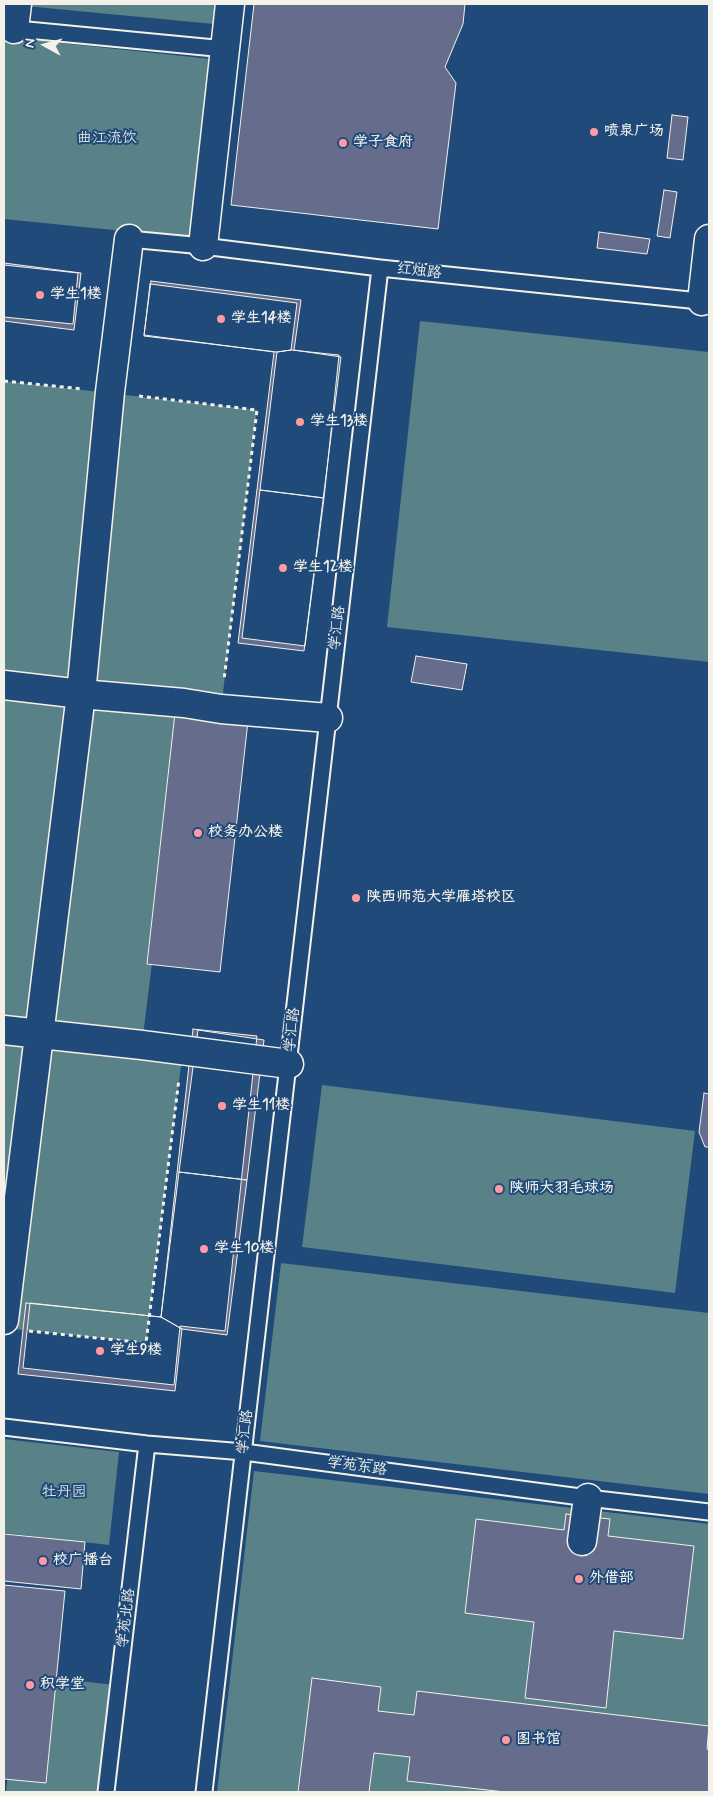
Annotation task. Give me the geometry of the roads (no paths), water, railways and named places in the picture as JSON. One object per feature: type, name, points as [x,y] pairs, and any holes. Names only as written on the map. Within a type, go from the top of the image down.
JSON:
[{"type":"street","points":[[203,246],[230,4]]},
{"type":"street","points":[[13,1325],[40,1035],[80,694],[110,392],[129,239]]},
{"type":"street","points":[[706,301],[709,239]]},
{"type":"street","points":[[4,685],[184,703],[221,709],[328,718]]},
{"type":"street","points":[[4,1030],[289,1064]]},
{"type":"street","points":[[582,1540],[588,1498]]},
{"type":"lane","points":[[12,20],[225,48]]},
{"type":"lane","name":"红烛路","points":[[129,239],[203,246],[380,268],[706,301]]},
{"type":"lane","name":"学汇路","points":[[204,1792],[380,268]]},
{"type":"lane","name":"学苑东路","points":[[4,1427],[147,1444],[244,1452],[588,1498],[709,1512]]},
{"type":"lane","name":"学苑北路","points":[[106,1792],[147,1444]]},
{"type":"place","name":"喷泉广场","points":[[594,132]]},
{"type":"place","name":"学子食府","points":[[343,143]]},
{"type":"place","name":"学生1楼","points":[[40,295]]},
{"type":"place","name":"学生14楼","points":[[221,319]]},
{"type":"place","name":"学生13楼","points":[[300,422]]},
{"type":"place","name":"学生12楼","points":[[283,568]]},
{"type":"place","name":"校务办公楼","points":[[198,833]]},
{"type":"place","name":"陕西师范大学雁塔校区","points":[[356,898]]},
{"type":"place","name":"学生11楼","points":[[222,1106]]},
{"type":"place","name":"陕师大羽毛球场","points":[[499,1189]]},
{"type":"place","name":"学生10楼","points":[[204,1249]]},
{"type":"place","name":"学生9楼","points":[[100,1351]]},
{"type":"place","name":"校广播台","points":[[43,1561]]},
{"type":"place","name":"外借部","points":[[579,1579]]},
{"type":"place","name":"积学堂","points":[[30,1685]]},
{"type":"place","name":"图书馆","points":[[506,1740]]},
{"type":"park label","name":"曲江流饮","points":[[107,139]]},
{"type":"park label","name":"牡丹园","points":[[64,1493]]}]
